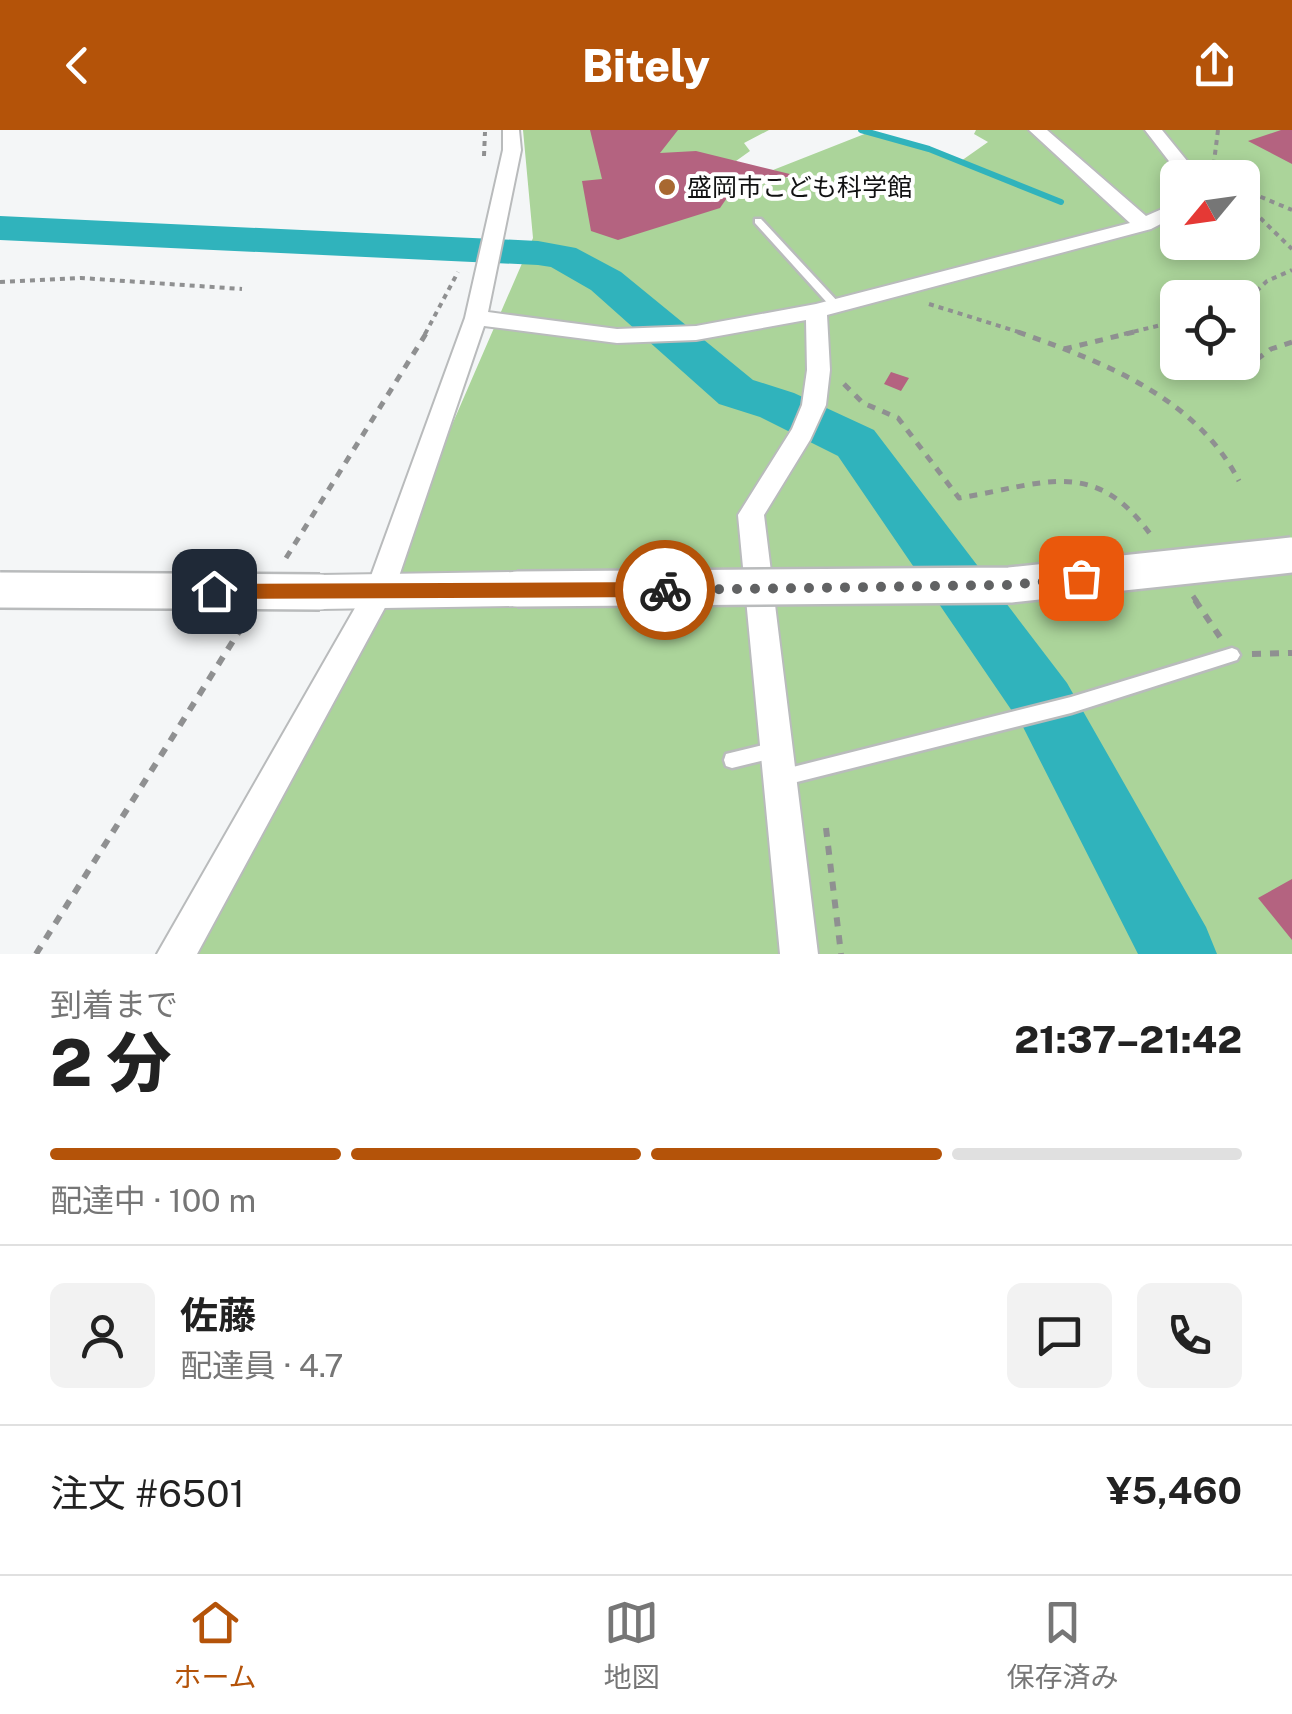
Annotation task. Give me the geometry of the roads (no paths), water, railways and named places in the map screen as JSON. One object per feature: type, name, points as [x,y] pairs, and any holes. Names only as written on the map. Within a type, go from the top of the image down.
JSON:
[{"type":"main road","points":[[0,590],[320,592],[1010,585],[1292,555]]},
{"type":"street","points":[[176,954],[380,590],[476,318],[512,150],[511,130]]},
{"type":"street","points":[[1036,130],[1144,224]]},
{"type":"street","points":[[1154,130],[1178,160]]},
{"type":"street","points":[[476,318],[617,336],[696,332],[826,308],[1144,224],[1160,216]]},
{"type":"street","points":[[799,954],[751,515],[763,486],[809,417],[826,308]]},
{"type":"lane","points":[[758,222],[826,308]]},
{"type":"lane","points":[[732,760],[778,764],[1026,717],[1232,655]]},
{"type":"waterway","points":[[861,130],[929,149],[1061,202]]},
{"type":"waterway","points":[[0,228],[538,253],[562,257],[606,281],[736,392],[777,405],[856,443],[1045,705],[1179,954]]},
{"type":"place","name":"盛岡市こども科学館","points":[[667,187]]}]
